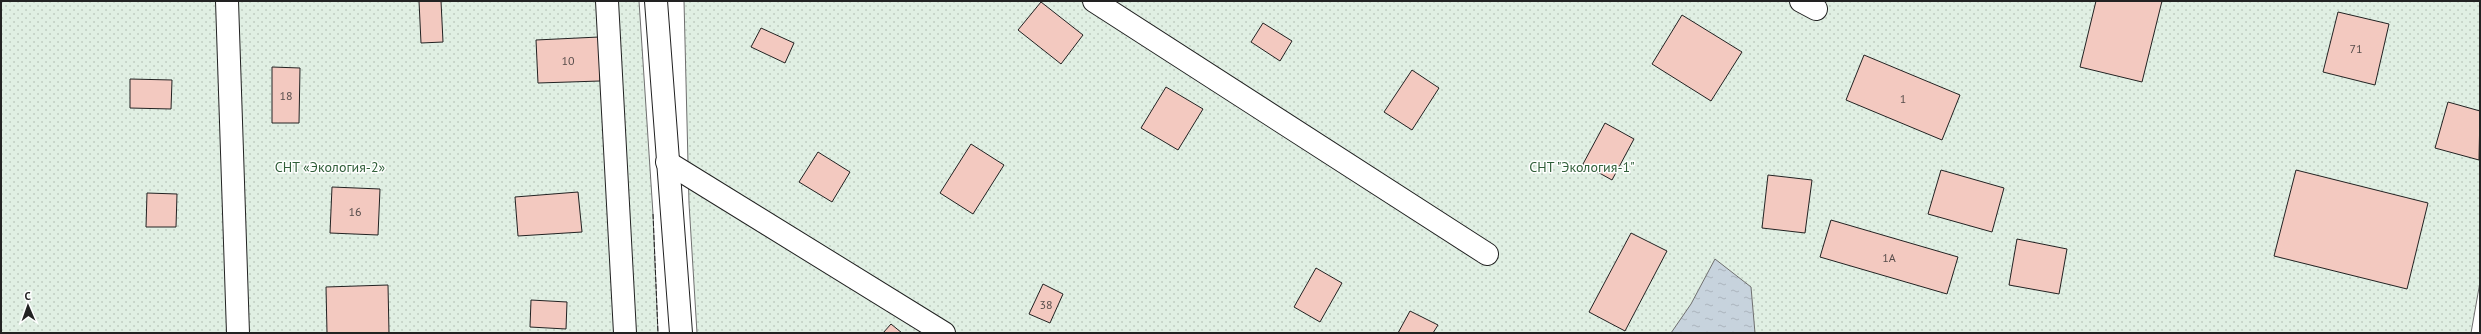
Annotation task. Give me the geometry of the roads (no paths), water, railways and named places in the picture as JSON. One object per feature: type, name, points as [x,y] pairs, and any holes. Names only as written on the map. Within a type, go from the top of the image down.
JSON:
[{"type":"street","points":[[227,1],[238,333]]},
{"type":"street","points":[[607,1],[625,333]]},
{"type":"street","points":[[656,1],[681,333]]},
{"type":"street","points":[[1094,1],[1487,254]]},
{"type":"street","points":[[667,162],[944,333]]},
{"type":"water","points":[[1715,259],[1751,287],[1755,333],[1671,333],[1691,304]]},
{"type":"park label","name":"СНТ «Экология-2»","points":[[330,167]]},
{"type":"park label","name":"СНТ \"Экология-1\"","points":[[1582,167]]}]
